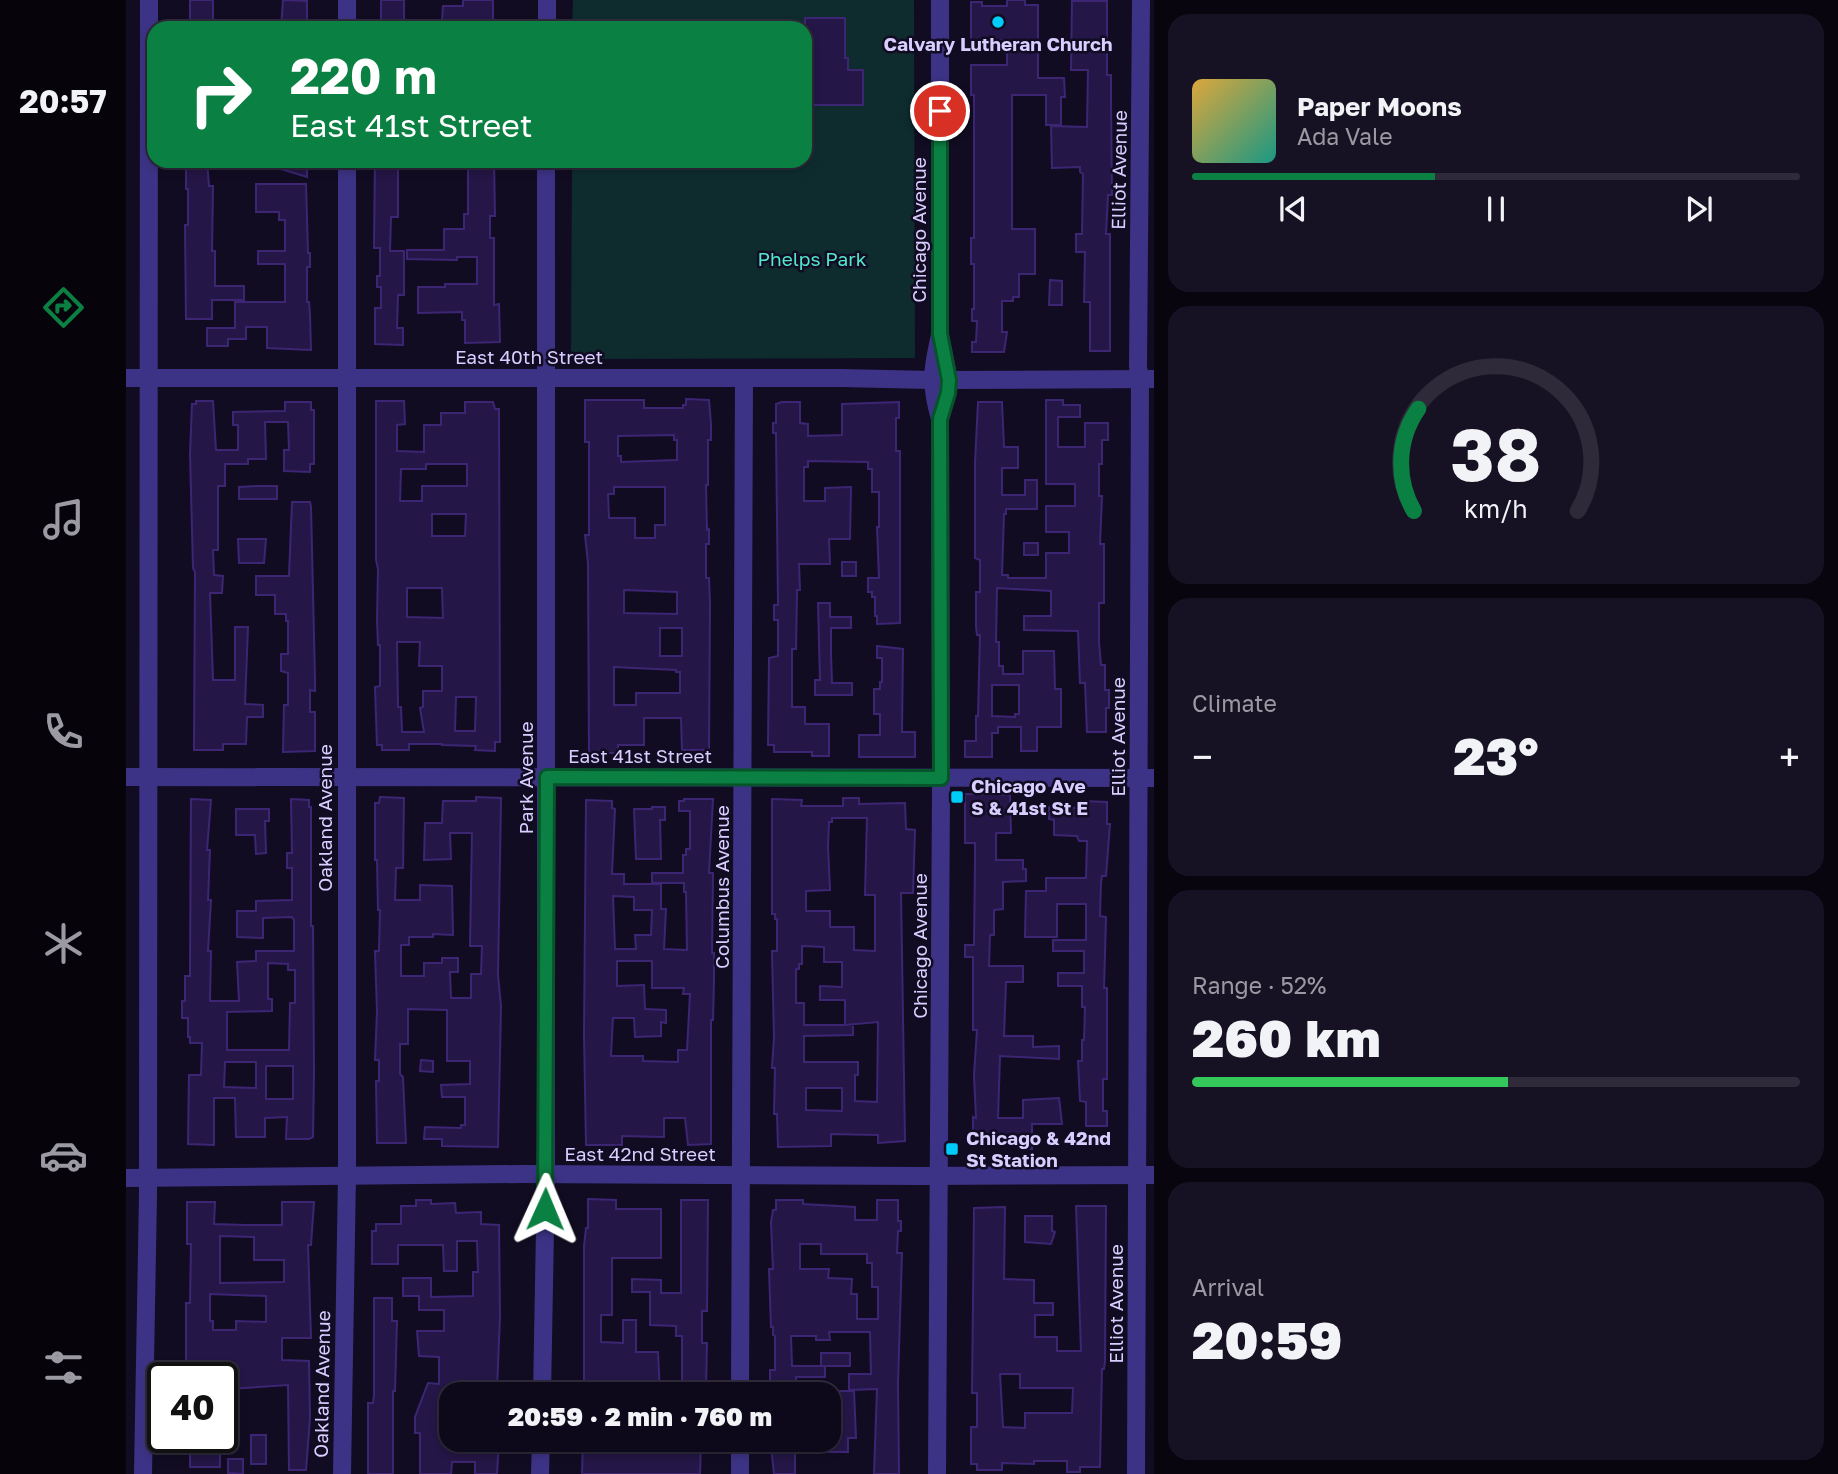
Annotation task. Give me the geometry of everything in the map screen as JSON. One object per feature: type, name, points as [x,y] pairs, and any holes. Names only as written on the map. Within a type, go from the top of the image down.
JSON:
[{"type":"street","points":[[149,0],[149,21]]},
{"type":"street","points":[[347,0],[347,21]]},
{"type":"street","points":[[547,0],[547,21]]},
{"type":"street","name":"Chicago Avenue","points":[[937,1474],[940,1176],[940,419],[932,393],[941,380],[940,0]]},
{"type":"street","name":"Elliot Avenue","points":[[1136,1474],[1146,1175],[1147,379],[1138,353],[1141,0]]},
{"type":"street","points":[[143,1474],[148,1178],[149,168]]},
{"type":"street","name":"Oakland Avenue","points":[[342,1474],[347,1175],[347,168]]},
{"type":"street","name":"Park Avenue","points":[[542,1382],[546,1174],[546,168]]},
{"type":"street","name":"East 40th Street","points":[[126,378],[1147,379]]},
{"type":"street","name":"Columbus Avenue","points":[[740,1382],[744,379]]},
{"type":"street","name":"East 41st Street","points":[[126,777],[1146,778]]},
{"type":"street","name":"East 42nd Street","points":[[126,1178],[546,1174],[1146,1175]]},
{"type":"street","points":[[540,1474],[541,1452]]},
{"type":"street","points":[[740,1452],[740,1474]]},
{"type":"green space","name":"Phelps Park","points":[[573,0],[914,0],[915,358],[571,359],[572,168],[812,168],[812,21],[572,21]]},
{"type":"building","points":[[190,0],[213,0],[213,21],[190,21]]},
{"type":"building","points":[[283,0],[307,1],[307,21],[282,21]]},
{"type":"building","points":[[381,0],[404,0],[404,21],[381,21]]},
{"type":"building","points":[[463,0],[493,0],[493,21],[442,20],[443,6],[463,6]]},
{"type":"building","points":[[1007,0],[1025,0],[1025,5],[1038,5],[1038,78],[1064,78],[1065,97],[1061,97],[1061,125],[1046,125],[1046,95],[1012,95],[1012,229],[1035,229],[1035,274],[1019,274],[1019,297],[1013,297],[1013,301],[1002,301],[1002,332],[1007,332],[1004,352],[972,352],[972,342],[976,342],[977,321],[972,321],[974,95],[971,95],[971,65],[1007,65],[1007,40],[971,42],[971,2],[982,2],[982,6],[1007,6]]},
{"type":"building","points":[[1072,1],[1107,1],[1107,75],[1111,75],[1112,195],[1108,195],[1106,234],[1110,234],[1110,351],[1090,351],[1090,302],[1084,302],[1085,252],[1076,252],[1076,234],[1082,234],[1083,174],[1080,167],[1052,168],[1051,126],[1087,127],[1088,70],[1071,70]]},
{"type":"building","points":[[805,18],[845,18],[845,58],[848,58],[848,70],[863,70],[863,105],[812,105],[812,21],[805,21]]},
{"type":"building","points":[[186,168],[208,168],[209,186],[213,186],[212,251],[215,251],[215,286],[244,286],[244,300],[212,300],[212,319],[186,319]]},
{"type":"building","points":[[277,168],[307,168],[307,177]]},
{"type":"building","points":[[375,168],[398,168],[398,217],[391,217],[390,251],[404,251],[404,295],[398,295],[397,328],[403,328],[403,345],[375,344],[375,308],[381,308],[381,287],[377,287],[377,276],[380,276],[380,248],[374,248]]},
{"type":"building","points":[[468,168],[494,168],[495,216],[490,216],[490,238],[494,238],[494,305],[499,304],[500,342],[465,343],[465,320],[462,320],[462,312],[418,313],[418,287],[477,284],[477,257],[457,257],[457,260],[407,259],[407,250],[444,250],[444,229],[464,229],[464,214],[468,214]]},
{"type":"building","points":[[256,184],[306,184],[310,253],[310,267],[307,267],[307,302],[311,350],[267,348],[267,327],[246,327],[246,339],[228,339],[228,346],[207,346],[207,328],[235,328],[235,302],[285,302],[285,264],[258,264],[258,251],[285,251],[285,220],[279,220],[279,212],[256,212]]},
{"type":"building","points":[[1050,280],[1062,281],[1062,305],[1049,305]]},
{"type":"building","points":[[686,399],[709,400],[711,424],[706,485],[709,544],[706,544],[706,578],[709,578],[710,604],[709,750],[682,750],[681,718],[644,718],[644,745],[618,745],[618,753],[589,752],[588,563],[585,535],[589,535],[589,442],[585,442],[585,400],[644,400],[644,408],[683,408],[683,405],[686,405]],"holes":[[[674,435],[674,440],[677,440],[677,460],[621,462],[621,456],[618,456],[618,436]],[[614,487],[665,487],[665,525],[655,525],[655,538],[635,538],[635,518],[609,518],[608,494],[614,494]],[[624,590],[677,592],[677,614],[624,613]],[[660,628],[682,628],[682,656],[660,656]],[[614,667],[680,672],[680,693],[636,693],[636,705],[614,705]]]},
{"type":"building","points":[[1046,400],[1063,400],[1063,405],[1080,405],[1080,417],[1058,417],[1058,447],[1085,447],[1085,423],[1108,423],[1108,440],[1102,440],[1102,464],[1099,464],[1099,496],[1102,496],[1100,544],[1104,544],[1104,603],[1099,603],[1099,642],[1101,665],[1105,665],[1105,690],[1109,690],[1106,732],[1087,732],[1085,683],[1080,683],[1078,631],[1024,630],[1024,616],[1051,616],[1051,591],[997,588],[996,642],[999,642],[999,666],[1003,666],[1003,674],[1023,674],[1023,651],[1054,651],[1055,689],[1061,689],[1061,727],[1037,727],[1037,751],[1021,751],[1021,727],[998,727],[998,733],[992,733],[992,757],[965,757],[965,741],[976,741],[978,716],[980,635],[977,635],[976,627],[976,592],[980,592],[980,560],[975,558],[975,463],[978,402],[1002,402],[1004,447],[1018,447],[1018,468],[1002,468],[1002,495],[1025,495],[1025,480],[1037,480],[1037,509],[1006,509],[1004,514],[1002,575],[1008,575],[1008,578],[1046,578],[1046,553],[1069,553],[1069,532],[1046,532],[1046,506],[1075,506],[1075,484],[1046,484]],"holes":[[[992,685],[1019,685],[1019,714],[1015,714],[1015,717],[992,716]]]},
{"type":"building","points":[[196,401],[213,401],[216,450],[238,450],[238,425],[233,425],[233,412],[285,411],[285,402],[311,402],[311,410],[314,410],[314,464],[310,464],[310,472],[284,471],[284,450],[289,450],[288,422],[265,422],[266,459],[248,459],[248,464],[225,464],[225,486],[218,486],[218,550],[213,550],[214,575],[223,576],[222,593],[210,593],[213,680],[235,680],[235,627],[248,627],[245,704],[263,705],[263,717],[247,717],[246,744],[223,744],[223,750],[194,750],[195,572],[190,454],[192,404],[196,404]]},
{"type":"building","points":[[376,401],[404,401],[405,424],[397,425],[397,451],[424,452],[424,425],[441,425],[441,413],[465,413],[465,402],[493,402],[495,409],[499,409],[500,742],[495,742],[495,751],[475,750],[476,746],[442,744],[409,744],[409,750],[382,750],[382,745],[377,745],[375,687],[380,686],[380,645],[376,560]],"holes":[[[426,464],[467,464],[467,486],[422,486],[422,501],[400,501],[401,469],[426,469]],[[432,514],[466,514],[465,536],[432,536]],[[407,588],[442,588],[443,618],[407,617]],[[397,642],[420,642],[419,666],[442,666],[442,691],[423,691],[423,707],[420,708],[424,732],[402,732],[401,707],[398,707]],[[456,697],[476,697],[475,731],[455,731]]]},
{"type":"building","points":[[800,402],[800,423],[808,424],[808,436],[842,435],[842,404],[899,402],[896,451],[900,451],[900,623],[877,624],[875,597],[872,597],[872,592],[868,592],[868,578],[879,578],[879,492],[872,492],[872,469],[868,469],[868,462],[808,461],[808,467],[804,467],[804,501],[825,501],[825,488],[851,487],[850,539],[829,539],[830,564],[799,564],[796,649],[792,649],[792,707],[805,707],[805,724],[829,724],[829,756],[812,756],[812,752],[774,752],[774,745],[768,745],[769,658],[778,656],[778,620],[774,620],[774,605],[778,605],[776,433],[773,433],[773,423],[776,423],[776,404]]},
{"type":"building","points":[[277,486],[277,499],[239,499],[239,487]]},
{"type":"building","points":[[292,502],[310,502],[311,507],[315,691],[310,690],[310,712],[315,712],[315,751],[283,752],[288,673],[281,671],[281,654],[288,654],[288,621],[286,614],[275,614],[275,595],[256,595],[256,576],[289,576]]},
{"type":"building","points":[[238,539],[266,539],[264,563],[239,563]]},
{"type":"building","points":[[1024,543],[1038,543],[1038,555],[1024,555]]},
{"type":"building","points":[[842,562],[856,562],[856,576],[842,576]]},
{"type":"building","points":[[818,603],[830,603],[830,617],[851,617],[851,628],[831,628],[831,655],[832,683],[852,683],[852,695],[815,695],[815,680],[820,680]]},
{"type":"building","points":[[877,646],[903,649],[902,732],[915,732],[915,757],[859,757],[859,735],[880,735],[880,714],[874,714],[874,689],[880,689],[882,682],[882,658],[877,658]]},
{"type":"building","points":[[965,794],[1010,795],[1011,833],[996,833],[996,860],[1023,860],[1023,869],[1026,869],[1026,881],[1003,882],[1003,909],[994,910],[994,935],[990,935],[989,966],[1023,966],[1023,982],[1006,982],[1004,1036],[1033,1036],[1033,1047],[1059,1046],[1059,1059],[1000,1056],[998,1118],[1023,1118],[1023,1100],[1059,1098],[1062,1124],[1032,1124],[1032,1149],[1021,1149],[1021,1137],[973,1137],[973,1117],[976,1118],[974,1075],[977,1030],[973,1030],[973,957],[965,957],[965,945],[974,945],[975,843],[965,843]]},
{"type":"building","points":[[380,797],[404,798],[403,868],[396,868],[395,900],[420,900],[420,885],[452,886],[453,935],[409,937],[409,945],[401,945],[401,976],[424,976],[424,963],[442,963],[442,958],[458,958],[458,972],[450,972],[451,998],[471,998],[471,974],[481,974],[482,946],[470,946],[472,833],[450,833],[451,859],[424,860],[425,823],[442,823],[443,801],[476,801],[476,797],[501,798],[498,1147],[442,1146],[442,1139],[424,1139],[425,1127],[461,1128],[461,1125],[465,1125],[465,1097],[442,1097],[441,1085],[470,1084],[470,1061],[447,1061],[447,1010],[408,1009],[408,1044],[400,1044],[406,1143],[377,1143],[376,1081],[379,1081],[379,1060],[375,1060],[375,951],[379,951],[380,910],[375,860],[375,803],[379,803]]},
{"type":"building","points":[[843,798],[859,798],[859,804],[905,803],[906,829],[915,830],[913,893],[901,893],[905,1141],[878,1143],[878,1135],[831,1134],[831,1146],[778,1147],[777,1114],[774,1114],[775,1068],[772,1068],[772,951],[777,951],[777,919],[775,914],[772,914],[772,799],[802,800],[801,806],[843,806]],"holes":[[[832,818],[867,818],[865,895],[875,895],[875,951],[854,950],[854,927],[830,927],[830,911],[806,911],[806,891],[830,890],[828,846],[829,822],[832,822]],[[802,946],[824,947],[824,962],[842,962],[842,987],[820,986],[820,1000],[845,1000],[845,1025],[804,1025],[804,1003],[796,1003],[796,969],[802,964]],[[878,1022],[877,1102],[855,1101],[858,1062],[804,1062],[804,1036],[853,1035],[853,1025],[845,1025]],[[806,1088],[842,1088],[842,1111],[806,1110]]]},
{"type":"building","points":[[191,799],[211,800],[207,850],[210,850],[208,900],[211,900],[208,951],[211,951],[210,1001],[239,1001],[237,962],[256,961],[256,951],[294,951],[292,917],[263,918],[263,938],[237,937],[237,911],[256,911],[256,901],[292,900],[292,868],[287,868],[287,853],[292,853],[291,799],[309,800],[313,926],[313,1137],[286,1139],[287,1117],[265,1118],[265,1137],[236,1137],[235,1098],[214,1098],[214,1145],[188,1144],[189,1075],[201,1075],[202,1043],[190,1043],[188,1018],[182,1018],[185,976],[190,976]],"holes":[[[268,963],[288,964],[288,970],[295,970],[295,1003],[290,1003],[289,1050],[227,1050],[227,1012],[272,1011],[272,999],[268,999]],[[225,1062],[256,1062],[256,1088],[224,1087]],[[266,1066],[293,1066],[293,1099],[266,1099]]]},
{"type":"building","points":[[713,799],[709,873],[713,873],[714,953],[711,1144],[688,1145],[685,1118],[664,1118],[664,1137],[622,1136],[622,1145],[586,1145],[586,800],[612,801],[612,808],[615,809],[612,874],[624,874],[624,884],[661,884],[661,909],[666,909],[664,949],[687,950],[684,883],[652,883],[652,873],[683,873],[683,855],[686,855],[686,849],[690,849],[690,811],[679,811],[679,801]],"holes":[[[613,896],[634,897],[634,910],[652,910],[651,935],[635,935],[636,949],[615,949]],[[617,961],[652,961],[652,988],[684,988],[683,994],[690,994],[687,1050],[678,1050],[678,1062],[643,1061],[643,1056],[611,1056],[613,1018],[634,1018],[635,1037],[661,1036],[661,1022],[666,1023],[666,1010],[645,1009],[644,985],[617,986]]]},
{"type":"building","points":[[1077,802],[1107,802],[1107,824],[1110,824],[1106,876],[1102,876],[1101,882],[1100,916],[1106,917],[1104,988],[1107,988],[1107,1079],[1103,1079],[1103,1111],[1107,1111],[1107,1126],[1086,1126],[1086,1102],[1080,1101],[1078,1061],[1082,1061],[1085,1007],[1082,1007],[1082,986],[1058,986],[1058,973],[1084,973],[1084,951],[1053,951],[1053,940],[1086,940],[1086,904],[1057,904],[1057,937],[1025,937],[1026,891],[1046,891],[1046,878],[1086,878],[1087,841],[1079,841],[1077,836],[1054,835],[1054,820],[1049,819],[1049,807],[1077,808]]},
{"type":"building","points":[[665,807],[665,820],[660,820],[661,859],[636,859],[634,809]]},
{"type":"building","points":[[236,809],[269,809],[269,821],[265,821],[266,853],[256,854],[255,835],[236,835]]},
{"type":"building","points":[[421,1060],[433,1061],[433,1072],[420,1071]]},
{"type":"building","points":[[588,1199],[616,1200],[616,1209],[661,1209],[661,1258],[612,1258],[612,1315],[601,1315],[601,1342],[623,1343],[623,1320],[636,1320],[636,1352],[658,1352],[659,1382],[584,1382],[584,1246],[588,1228]]},
{"type":"building","points":[[416,1200],[431,1200],[431,1204],[455,1203],[456,1213],[481,1212],[481,1224],[499,1225],[497,1382],[439,1382],[439,1357],[419,1356],[417,1331],[444,1331],[444,1310],[419,1310],[419,1296],[403,1296],[403,1278],[431,1278],[431,1297],[473,1296],[473,1272],[478,1272],[477,1241],[457,1241],[457,1271],[444,1271],[443,1245],[398,1245],[398,1264],[372,1264],[372,1231],[376,1231],[376,1224],[401,1224],[401,1206],[416,1206]]},
{"type":"building","points":[[681,1200],[708,1200],[707,1311],[702,1311],[702,1343],[707,1343],[706,1382],[682,1382],[682,1336],[676,1336],[676,1326],[650,1325],[650,1292],[632,1292],[632,1279],[661,1280],[661,1293],[681,1293]]},
{"type":"building","points":[[776,1200],[803,1200],[803,1204],[855,1207],[855,1220],[877,1220],[877,1200],[898,1200],[901,1231],[898,1231],[897,1253],[902,1253],[898,1383],[899,1474],[874,1474],[877,1389],[849,1390],[849,1374],[871,1374],[870,1332],[829,1332],[830,1340],[816,1340],[816,1336],[791,1336],[792,1366],[825,1366],[825,1377],[796,1377],[796,1382],[770,1382],[770,1370],[775,1370],[769,1269],[773,1269],[773,1210],[776,1210]],"holes":[[[800,1244],[821,1244],[821,1254],[867,1254],[867,1263],[872,1263],[872,1287],[878,1287],[878,1319],[857,1319],[857,1294],[851,1294],[852,1279],[828,1278],[829,1269],[800,1269]]]},
{"type":"building","points":[[187,1202],[215,1202],[214,1224],[282,1225],[282,1202],[314,1202],[311,1245],[308,1245],[311,1338],[282,1338],[282,1360],[309,1361],[310,1418],[306,1470],[289,1470],[288,1385],[238,1388],[238,1362],[186,1362],[186,1303],[190,1303],[191,1244],[187,1244]],"holes":[[[220,1236],[254,1237],[254,1260],[284,1260],[284,1282],[220,1283]],[[210,1294],[266,1296],[266,1322],[236,1321],[236,1330],[213,1330],[213,1321],[210,1321]]]},
{"type":"building","points":[[1076,1206],[1106,1206],[1105,1362],[1102,1369],[1100,1467],[1080,1467],[1080,1472],[1067,1472],[1067,1461],[1034,1461],[1034,1464],[1002,1463],[1002,1470],[977,1470],[977,1464],[971,1464],[971,1427],[977,1427],[977,1393],[972,1393],[974,1208],[1005,1207],[1004,1279],[1034,1280],[1034,1303],[1053,1303],[1053,1315],[1035,1315],[1035,1337],[1057,1337],[1057,1351],[1081,1351]],"holes":[[[1000,1374],[1020,1374],[1020,1388],[1073,1388],[1072,1413],[1025,1413],[1025,1428],[1003,1427]]]},
{"type":"building","points":[[1025,1216],[1052,1216],[1052,1231],[1055,1232],[1051,1244],[1025,1242]]},
{"type":"building","points":[[374,1298],[392,1298],[392,1321],[397,1321],[393,1391],[393,1474],[368,1474],[368,1403],[373,1403],[374,1395]]},
{"type":"building","points":[[821,1353],[850,1353],[850,1366],[821,1366]]},
{"type":"building","points":[[428,1383],[439,1384],[439,1452],[498,1452],[497,1474],[475,1474],[475,1462],[452,1462],[451,1474],[420,1474],[420,1433],[415,1433],[415,1417]]},
{"type":"building","points":[[841,1391],[854,1391],[856,1438],[848,1438],[848,1452],[841,1452]]},
{"type":"building","points":[[251,1435],[266,1435],[266,1464],[251,1464]]},
{"type":"building","points":[[583,1452],[701,1452],[700,1474],[582,1474]]},
{"type":"building","points":[[772,1452],[795,1452],[795,1474],[774,1474]]},
{"type":"building","points":[[190,1453],[220,1453],[220,1467],[190,1467]]},
{"type":"building","points":[[228,1459],[243,1459],[243,1474],[228,1473]]},
{"type":"place","name":"Calvary Lutheran Church","points":[[998,22]]},
{"type":"place","name":"Chicago Ave S & 41st St E","points":[[957,797]]},
{"type":"place","name":"Chicago & 42nd St Station","points":[[952,1149]]},
{"type":"route","points":[[545,1209],[547,777],[941,778],[940,419],[949,380],[940,334],[940,111]]}]
